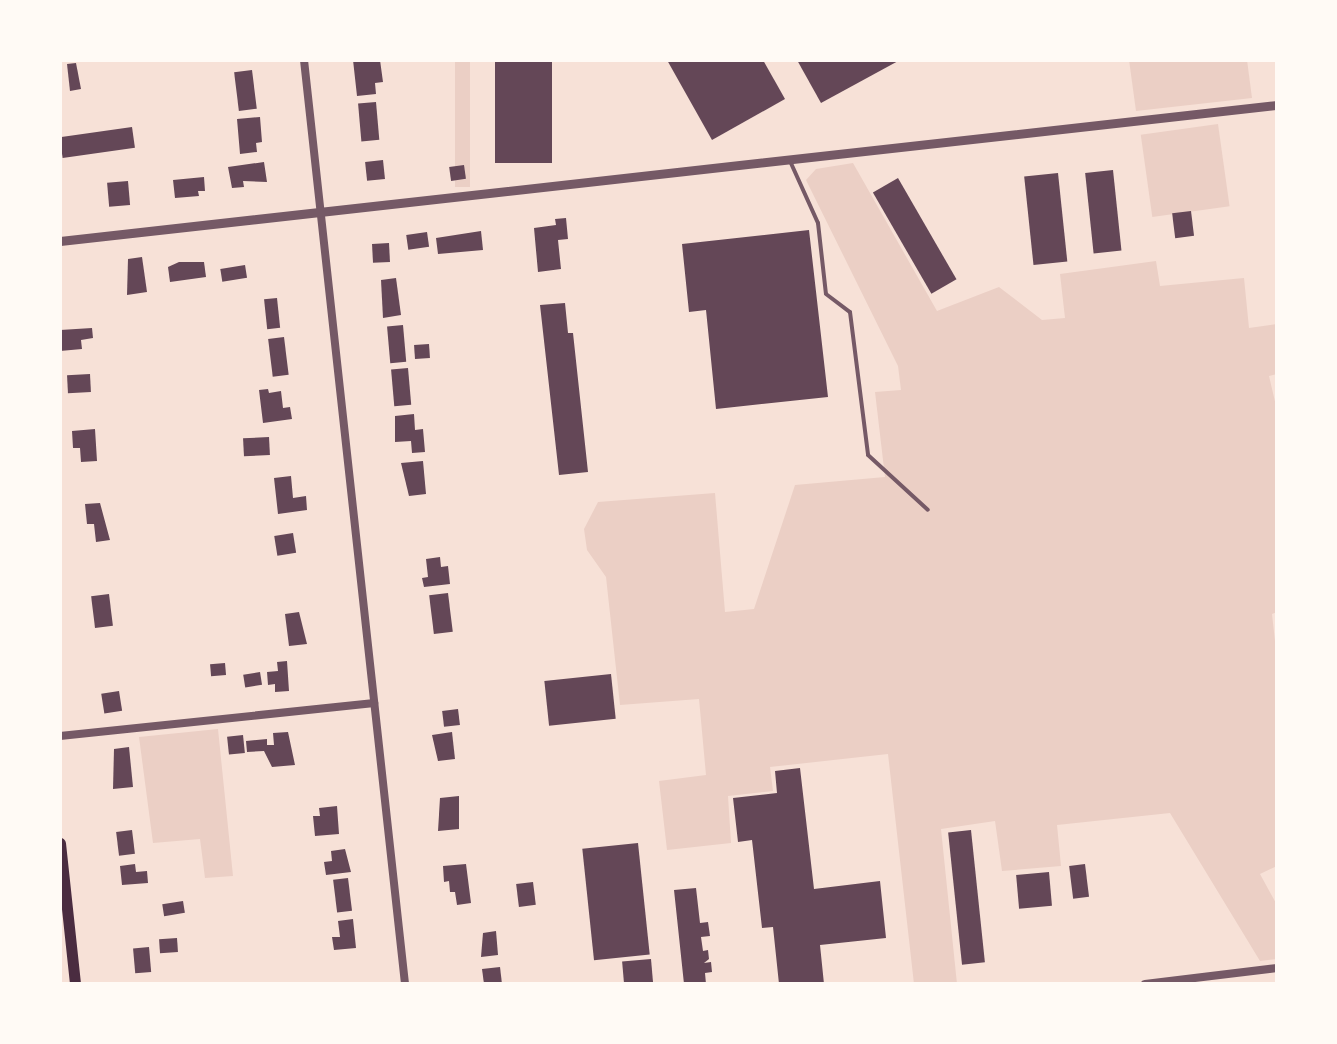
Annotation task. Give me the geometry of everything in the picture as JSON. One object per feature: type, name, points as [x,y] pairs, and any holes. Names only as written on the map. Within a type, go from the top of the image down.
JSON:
[{"type":"main road","points":[[60,844],[75,984]]},
{"type":"street","points":[[304,60],[406,984]]},
{"type":"street","points":[[60,241],[1277,104]]},
{"type":"street","points":[[60,736],[374,703]]},
{"type":"street","points":[[1145,984],[1277,968]]},
{"type":"lane","points":[[790,161],[818,223],[826,294],[850,312],[868,455],[928,510]]},
{"type":"shaded area","points":[[455,60],[470,60],[470,187],[455,187]]},
{"type":"shaded area","points":[[1129,60],[1247,60],[1252,98],[1136,111]]},
{"type":"shaded area","points":[[1218,124],[1230,206],[1152,217],[1141,135]]},
{"type":"shaded area","points":[[853,163],[937,311],[999,287],[1042,320],[1065,318],[1060,274],[1156,261],[1160,286],[1244,278],[1249,328],[1277,324],[1277,374],[1269,376],[1277,410],[1277,612],[1272,614],[1277,659],[1277,866],[1260,874],[1277,905],[1277,959],[1260,961],[1170,813],[1057,825],[1061,866],[1002,871],[995,821],[941,829],[957,984],[914,984],[888,754],[770,767],[773,791],[728,796],[731,843],[667,850],[659,781],[706,775],[699,699],[620,705],[606,577],[587,550],[584,529],[598,502],[715,493],[725,612],[754,609],[795,485],[885,477],[875,392],[901,390],[898,366],[806,180],[816,169]]},
{"type":"shaded area","points":[[218,729],[233,876],[205,878],[200,839],[153,843],[139,737]]},
{"type":"building","points":[[353,60],[380,60],[383,82],[375,83],[376,94],[357,96]]},
{"type":"building","points":[[495,60],[552,60],[552,163],[495,163]]},
{"type":"building","points":[[667,60],[763,60],[785,99],[712,140]]},
{"type":"building","points":[[797,60],[900,60],[821,103]]},
{"type":"building","points":[[76,63],[81,89],[70,91],[67,64]]},
{"type":"building","points":[[252,70],[257,109],[239,111],[234,72]]},
{"type":"building","points":[[376,102],[379,140],[361,141],[358,104]]},
{"type":"building","points":[[260,117],[262,142],[256,143],[257,152],[240,154],[237,119]]},
{"type":"building","points":[[132,127],[135,148],[63,158],[60,137]]},
{"type":"building","points":[[383,160],[385,179],[367,181],[365,162]]},
{"type":"building","points":[[264,162],[267,182],[243,181],[244,187],[232,188],[228,167]]},
{"type":"building","points":[[464,165],[466,179],[451,181],[449,167]]},
{"type":"building","points":[[1113,170],[1121,251],[1094,253],[1085,173]]},
{"type":"building","points":[[1058,173],[1067,262],[1033,265],[1024,177]]},
{"type":"building","points":[[204,177],[205,191],[198,191],[199,196],[175,198],[173,180]]},
{"type":"building","points":[[898,178],[956,279],[931,294],[873,192]]},
{"type":"building","points":[[128,181],[130,205],[109,207],[107,183]]},
{"type":"building","points":[[1191,211],[1194,236],[1175,238],[1172,213]]},
{"type":"building","points":[[566,218],[568,239],[558,240],[561,269],[538,272],[534,228],[556,225],[555,219]]},
{"type":"building","points":[[809,230],[828,397],[716,409],[706,310],[689,312],[682,244]]},
{"type":"building","points":[[481,231],[483,250],[438,254],[436,238]]},
{"type":"building","points":[[427,232],[429,247],[408,250],[406,235]]},
{"type":"building","points":[[389,243],[390,262],[373,263],[372,244]]},
{"type":"building","points":[[142,257],[147,292],[127,295],[128,259]]},
{"type":"building","points":[[179,262],[204,262],[206,277],[170,282],[168,267]]},
{"type":"building","points":[[245,265],[247,278],[222,282],[220,269]]},
{"type":"building","points":[[396,278],[401,315],[383,318],[381,280]]},
{"type":"building","points":[[277,298],[280,328],[267,329],[264,299]]},
{"type":"building","points":[[565,303],[568,333],[573,333],[588,472],[559,475],[540,305]]},
{"type":"building","points":[[403,325],[406,362],[390,363],[387,326]]},
{"type":"building","points":[[92,328],[93,338],[81,340],[82,349],[60,351],[60,330]]},
{"type":"building","points":[[284,337],[289,375],[273,377],[268,339]]},
{"type":"building","points":[[429,344],[430,358],[415,359],[414,345]]},
{"type":"building","points":[[408,368],[411,405],[394,406],[391,369]]},
{"type":"building","points":[[90,374],[91,392],[68,393],[67,375]]},
{"type":"building","points":[[268,389],[269,393],[281,391],[283,408],[290,407],[292,419],[263,423],[259,390]]},
{"type":"building","points":[[414,414],[415,430],[423,429],[425,452],[412,453],[411,441],[395,442],[395,416]]},
{"type":"building","points":[[95,429],[97,461],[81,462],[80,448],[73,448],[72,431]]},
{"type":"building","points":[[269,437],[270,455],[244,456],[243,438]]},
{"type":"building","points":[[423,461],[426,494],[409,496],[401,463]]},
{"type":"building","points":[[291,476],[293,498],[306,496],[307,510],[278,514],[274,478]]},
{"type":"building","points":[[100,503],[110,540],[96,542],[94,524],[87,524],[85,504]]},
{"type":"building","points":[[293,533],[296,553],[277,556],[274,536]]},
{"type":"building","points":[[440,557],[441,567],[448,566],[450,584],[424,587],[422,578],[428,577],[426,559]]},
{"type":"building","points":[[448,593],[453,632],[434,634],[429,595]]},
{"type":"building","points":[[109,594],[113,626],[95,628],[91,596]]},
{"type":"building","points":[[299,612],[307,644],[289,646],[285,614]]},
{"type":"building","points":[[287,661],[289,691],[275,692],[275,684],[268,685],[267,672],[278,671],[277,662]]},
{"type":"building","points":[[225,663],[226,675],[211,676],[210,664]]},
{"type":"building","points":[[260,672],[262,685],[245,687],[243,675]]},
{"type":"building","points":[[611,674],[616,719],[549,726],[544,681]]},
{"type":"building","points":[[119,691],[122,711],[104,714],[101,694]]},
{"type":"building","points":[[458,709],[460,725],[444,727],[442,711]]},
{"type":"building","points":[[288,732],[295,765],[272,767],[264,751],[247,752],[246,741],[267,739],[267,745],[274,745],[273,733]]},
{"type":"building","points":[[452,732],[455,759],[438,761],[432,735]]},
{"type":"building","points":[[243,735],[245,753],[229,755],[227,737]]},
{"type":"building","points":[[129,747],[133,787],[113,789],[114,749]]},
{"type":"building","points":[[800,768],[814,889],[880,881],[886,938],[820,945],[824,984],[779,984],[773,927],[762,928],[752,840],[738,842],[733,798],[777,793],[775,771]]},
{"type":"building","points":[[459,796],[459,829],[438,831],[440,798]]},
{"type":"building","points":[[337,806],[339,834],[315,836],[313,816],[320,816],[319,808]]},
{"type":"building","points":[[132,830],[135,854],[119,856],[116,832]]},
{"type":"building","points":[[971,830],[985,962],[962,965],[948,832]]},
{"type":"building","points":[[638,843],[650,954],[594,960],[582,849]]},
{"type":"building","points":[[345,849],[351,872],[326,875],[324,862],[332,861],[331,851]]},
{"type":"building","points":[[135,864],[136,872],[147,871],[148,883],[122,885],[120,866]]},
{"type":"building","points":[[466,864],[471,903],[457,905],[449,881],[444,882],[443,866]]},
{"type":"building","points":[[1085,864],[1089,897],[1073,899],[1069,866]]},
{"type":"building","points":[[1049,872],[1052,906],[1019,909],[1016,875]]},
{"type":"building","points":[[348,878],[352,911],[337,913],[333,880]]},
{"type":"building","points":[[533,882],[536,905],[519,907],[516,884]]},
{"type":"building","points":[[696,888],[700,923],[708,922],[710,936],[701,937],[703,951],[708,950],[709,959],[704,963],[711,962],[712,972],[705,973],[706,984],[684,984],[674,890]]},
{"type":"building","points":[[183,901],[185,913],[164,916],[162,904]]},
{"type":"building","points":[[353,919],[356,948],[334,950],[332,937],[340,937],[338,921]]},
{"type":"building","points":[[496,931],[498,955],[481,957],[483,933]]},
{"type":"building","points":[[177,938],[178,952],[160,953],[159,939]]},
{"type":"building","points":[[149,947],[151,972],[135,973],[133,948]]},
{"type":"building","points":[[651,959],[653,984],[624,984],[622,962]]},
{"type":"building","points":[[500,967],[502,984],[484,984],[482,969]]}]
